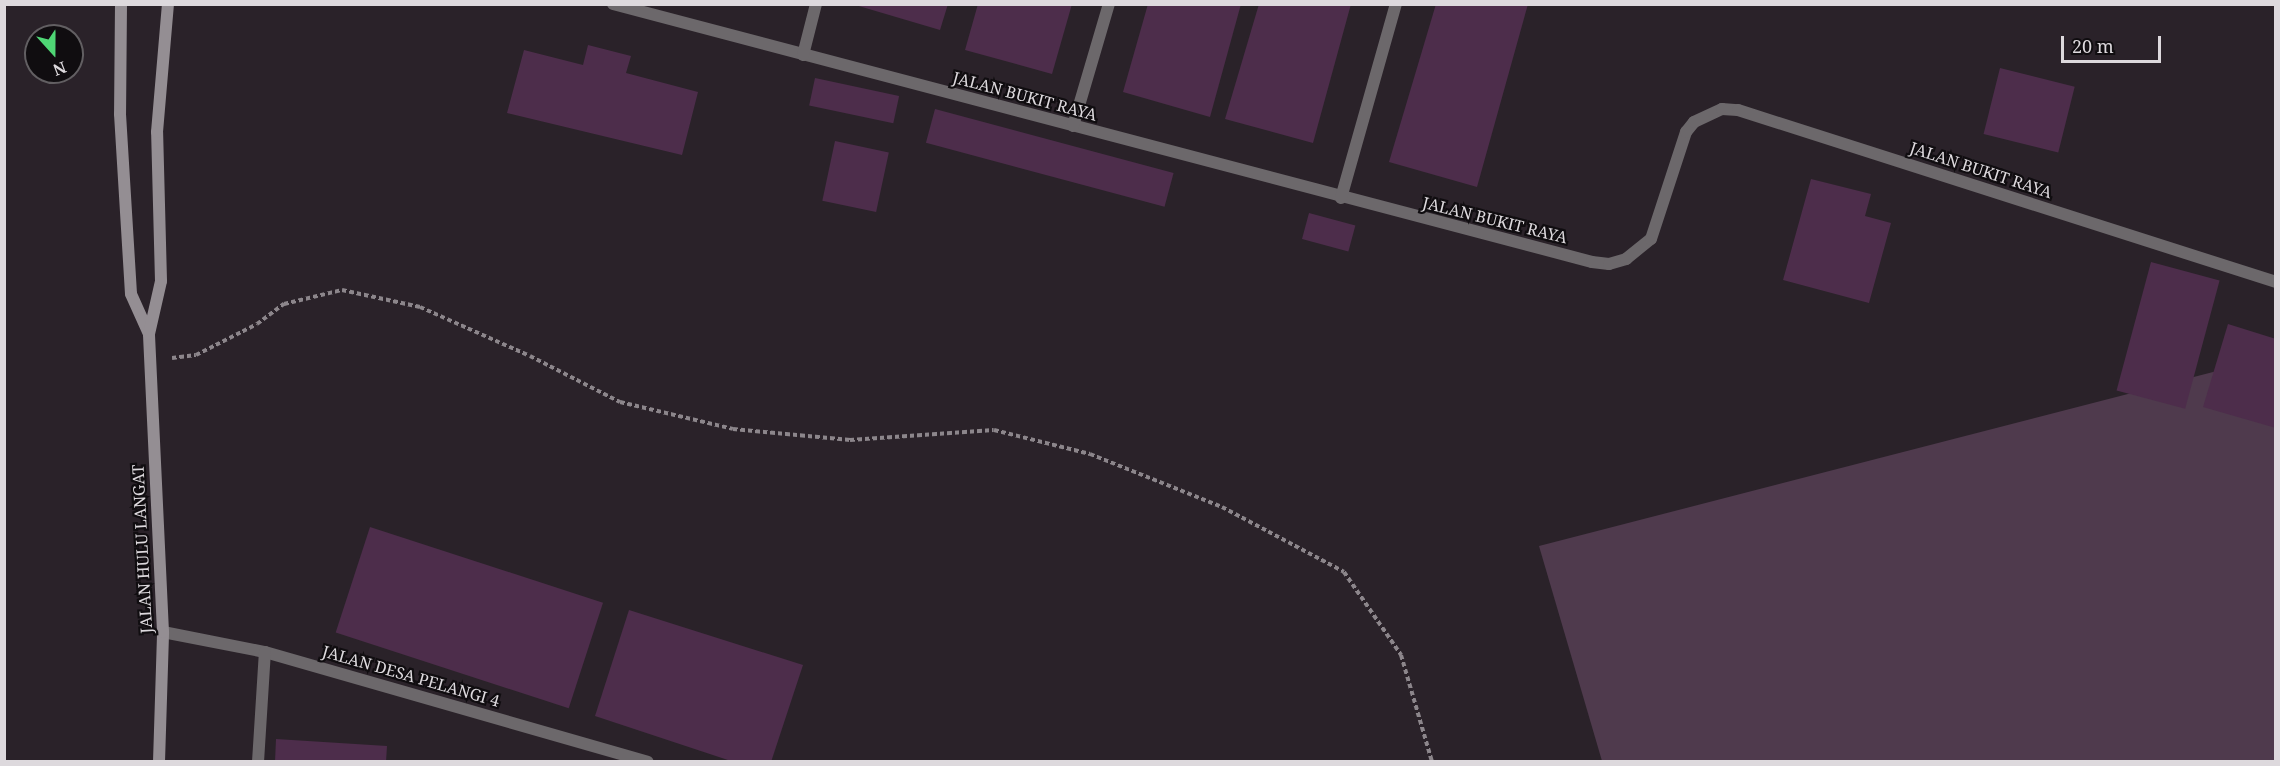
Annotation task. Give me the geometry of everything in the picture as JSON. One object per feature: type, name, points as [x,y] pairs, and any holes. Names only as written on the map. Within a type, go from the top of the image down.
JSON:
[{"type":"main road","name":"JALAN HULU LANGAT","points":[[122,4],[120,114],[131,294],[149,334]]},
{"type":"main road","name":"JALAN HULU LANGAT","points":[[159,762],[163,633],[149,334],[161,281],[157,132],[168,4]]},
{"type":"street","name":"JALAN BUKIT RAYA","points":[[613,4],[1341,198],[1609,264],[1626,259],[1651,239],[1686,132],[1694,122],[1708,113],[1738,110],[2276,282]]},
{"type":"street","points":[[803,55],[816,4]]},
{"type":"street","points":[[1073,126],[1109,4]]},
{"type":"street","points":[[1341,198],[1396,4]]},
{"type":"street","name":"JALAN DESA PELANGI 4","points":[[163,633],[265,652],[648,762]]},
{"type":"street","points":[[258,762],[265,652]]},
{"type":"path","points":[[150,360],[196,355],[257,324],[284,304],[342,290],[420,307],[530,356],[620,402],[733,429],[850,440],[994,430],[1090,454],[1222,507],[1344,572],[1401,655],[1432,762]]},
{"type":"shaded area","points":[[2275,356],[2275,761],[1602,761],[1539,546]]},
{"type":"building","points":[[852,4],[948,4],[940,30]]},
{"type":"building","points":[[978,4],[1072,4],[1052,74],[965,50]]},
{"type":"building","points":[[1148,4],[1241,4],[1210,117],[1123,92]]},
{"type":"building","points":[[1259,4],[1351,4],[1313,143],[1225,119]]},
{"type":"building","points":[[1436,4],[1528,4],[1477,187],[1389,162]]},
{"type":"building","points":[[588,45],[631,56],[626,73],[698,92],[682,155],[507,113],[524,50],[583,65]]},
{"type":"building","points":[[2000,68],[2075,87],[2058,153],[1984,134]]},
{"type":"building","points":[[815,78],[899,96],[893,123],[809,105]]},
{"type":"building","points":[[935,109],[1174,173],[1165,207],[926,143]]},
{"type":"building","points":[[835,141],[889,152],[876,212],[822,201]]},
{"type":"building","points":[[1811,179],[1871,194],[1865,216],[1891,223],[1869,303],[1783,280]]},
{"type":"building","points":[[1309,213],[1355,225],[1348,252],[1302,239]]},
{"type":"building","points":[[2151,262],[2220,280],[2185,409],[2117,390]]},
{"type":"building","points":[[2228,324],[2276,339],[2276,428],[2203,407]]},
{"type":"building","points":[[370,527],[603,603],[569,708],[336,633]]},
{"type":"building","points":[[629,610],[803,665],[771,762],[734,762],[595,716]]},
{"type":"building","points":[[276,739],[387,746],[386,762],[275,762]]}]
